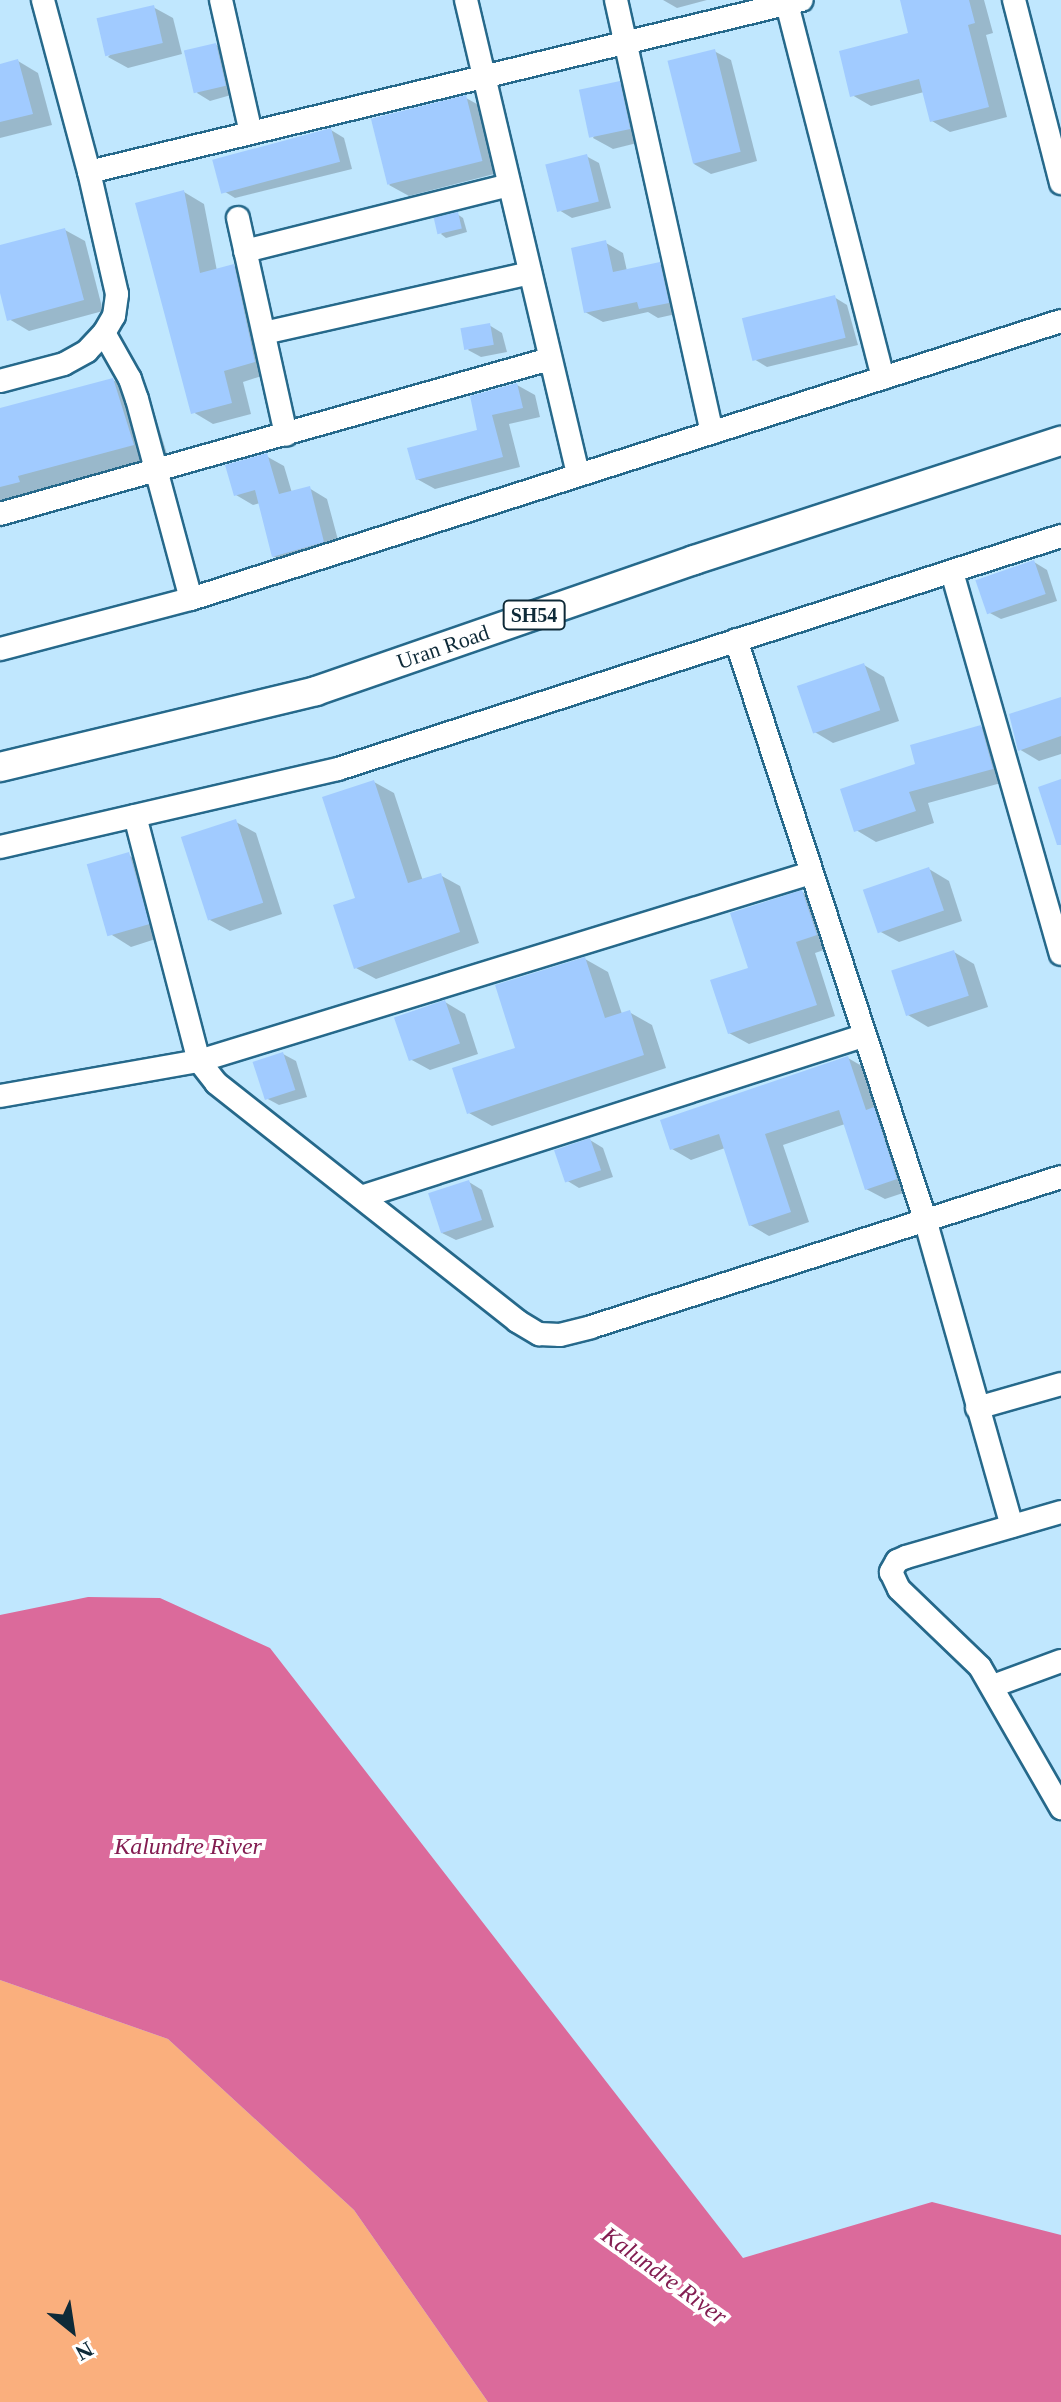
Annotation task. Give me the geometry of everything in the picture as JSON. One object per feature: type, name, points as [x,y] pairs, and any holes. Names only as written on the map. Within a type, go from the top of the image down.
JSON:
[{"type":"main road","name":"Uran Road","points":[[0,767],[316,691],[694,560],[1061,441]]},
{"type":"street","points":[[0,381],[64,364],[87,351],[104,333],[114,316],[117,294],[89,172],[43,0]]},
{"type":"street","points":[[221,0],[251,133]]},
{"type":"street","points":[[466,0],[578,475]]},
{"type":"street","points":[[616,0],[712,432]]},
{"type":"street","points":[[1014,0],[1061,183]]},
{"type":"street","points":[[89,172],[791,1],[883,378]]},
{"type":"street","points":[[245,251],[509,185]]},
{"type":"street","points":[[238,218],[286,435]]},
{"type":"street","points":[[264,333],[530,273]]},
{"type":"street","points":[[0,649],[191,599],[1061,321]]},
{"type":"street","points":[[104,333],[130,379],[191,599]]},
{"type":"street","points":[[0,514],[550,359]]},
{"type":"street","points":[[0,847],[338,769],[1061,536]]},
{"type":"street","points":[[952,572],[1061,954]]},
{"type":"street","points":[[736,640],[925,1219],[1012,1526]]},
{"type":"street","points":[[135,816],[199,1061],[216,1083],[517,1321],[539,1334],[560,1335],[591,1327],[1061,1177]]},
{"type":"street","points":[[0,1096],[199,1061],[811,873]]},
{"type":"street","points":[[361,1197],[863,1036]]},
{"type":"street","points":[[977,1408],[1061,1384]]},
{"type":"street","points":[[1058,1795],[980,1667],[899,1589],[891,1572],[897,1561],[906,1557],[1061,1512]]},
{"type":"street","points":[[993,1686],[1061,1661]]},
{"type":"shaded area","points":[[0,1980],[168,2039],[354,2210],[488,2402],[0,2402]]},
{"type":"water","name":"Kalundre River","points":[[88,1597],[160,1598],[270,1648],[743,2258],[932,2202],[1061,2235],[1061,2402],[488,2402],[354,2210],[168,2039],[0,1980],[0,1615]]},
{"type":"building","points":[[900,0],[969,0],[975,23],[968,25],[989,107],[930,122],[919,79],[850,97],[839,51],[908,33]]},
{"type":"building","points":[[154,5],[163,43],[105,56],[97,18]]},
{"type":"building","points":[[216,43],[226,86],[194,93],[184,50]]},
{"type":"building","points":[[715,49],[741,152],[693,164],[667,61]]},
{"type":"building","points":[[18,59],[33,114],[0,122],[0,64]]},
{"type":"building","points":[[620,81],[630,129],[589,138],[579,90]]},
{"type":"building","points":[[466,95],[482,161],[387,185],[371,119]]},
{"type":"building","points":[[331,128],[340,162],[221,194],[212,160]]},
{"type":"building","points":[[587,154],[599,202],[557,212],[545,164]]},
{"type":"building","points":[[184,190],[200,273],[234,264],[255,362],[224,371],[232,403],[191,414],[135,203]]},
{"type":"building","points":[[458,212],[462,229],[437,234],[434,218]]},
{"type":"building","points":[[65,228],[84,300],[7,321],[0,293],[0,245]]},
{"type":"building","points":[[606,240],[613,272],[660,262],[669,303],[639,309],[637,302],[584,313],[571,248]]},
{"type":"building","points":[[835,295],[846,338],[752,361],[742,318]]},
{"type":"building","points":[[490,323],[494,345],[464,350],[460,328]]},
{"type":"building","points":[[113,378],[134,445],[18,476],[20,482],[0,487],[0,408]]},
{"type":"building","points":[[517,383],[523,408],[492,415],[503,457],[416,480],[407,448],[477,430],[470,396]]},
{"type":"building","points":[[267,453],[279,494],[310,486],[324,542],[272,557],[255,490],[234,496],[225,465]]},
{"type":"building","points":[[1034,560],[1046,594],[987,614],[975,580]]},
{"type":"building","points":[[864,663],[880,710],[813,733],[797,686]]},
{"type":"building","points":[[1061,697],[1061,736],[1018,751],[1009,714]]},
{"type":"building","points":[[981,725],[993,769],[909,792],[916,811],[854,832],[840,789],[915,764],[910,745]]},
{"type":"building","points":[[1061,779],[1061,845],[1057,845],[1038,787]]},
{"type":"building","points":[[374,780],[408,883],[441,873],[460,932],[354,969],[333,905],[355,898],[322,797]]},
{"type":"building","points":[[236,819],[263,903],[208,921],[181,837]]},
{"type":"building","points":[[129,852],[150,924],[107,936],[87,864]]},
{"type":"building","points":[[929,867],[944,910],[878,933],[863,890]]},
{"type":"building","points":[[802,890],[817,935],[796,942],[817,1005],[728,1034],[710,980],[748,968],[730,913]]},
{"type":"building","points":[[954,950],[969,996],[906,1016],[891,970]]},
{"type":"building","points":[[585,957],[605,1018],[630,1010],[644,1055],[467,1114],[452,1068],[515,1048],[495,985]]},
{"type":"building","points":[[445,1000],[460,1043],[409,1061],[394,1018]]},
{"type":"building","points":[[283,1052],[295,1090],[265,1100],[253,1062]]},
{"type":"building","points":[[848,1056],[866,1110],[874,1107],[897,1179],[865,1190],[839,1110],[765,1134],[791,1212],[749,1226],[719,1134],[670,1150],[660,1120]]},
{"type":"building","points":[[590,1138],[601,1170],[565,1183],[554,1150]]},
{"type":"building","points":[[469,1180],[482,1220],[441,1233],[428,1193]]}]
